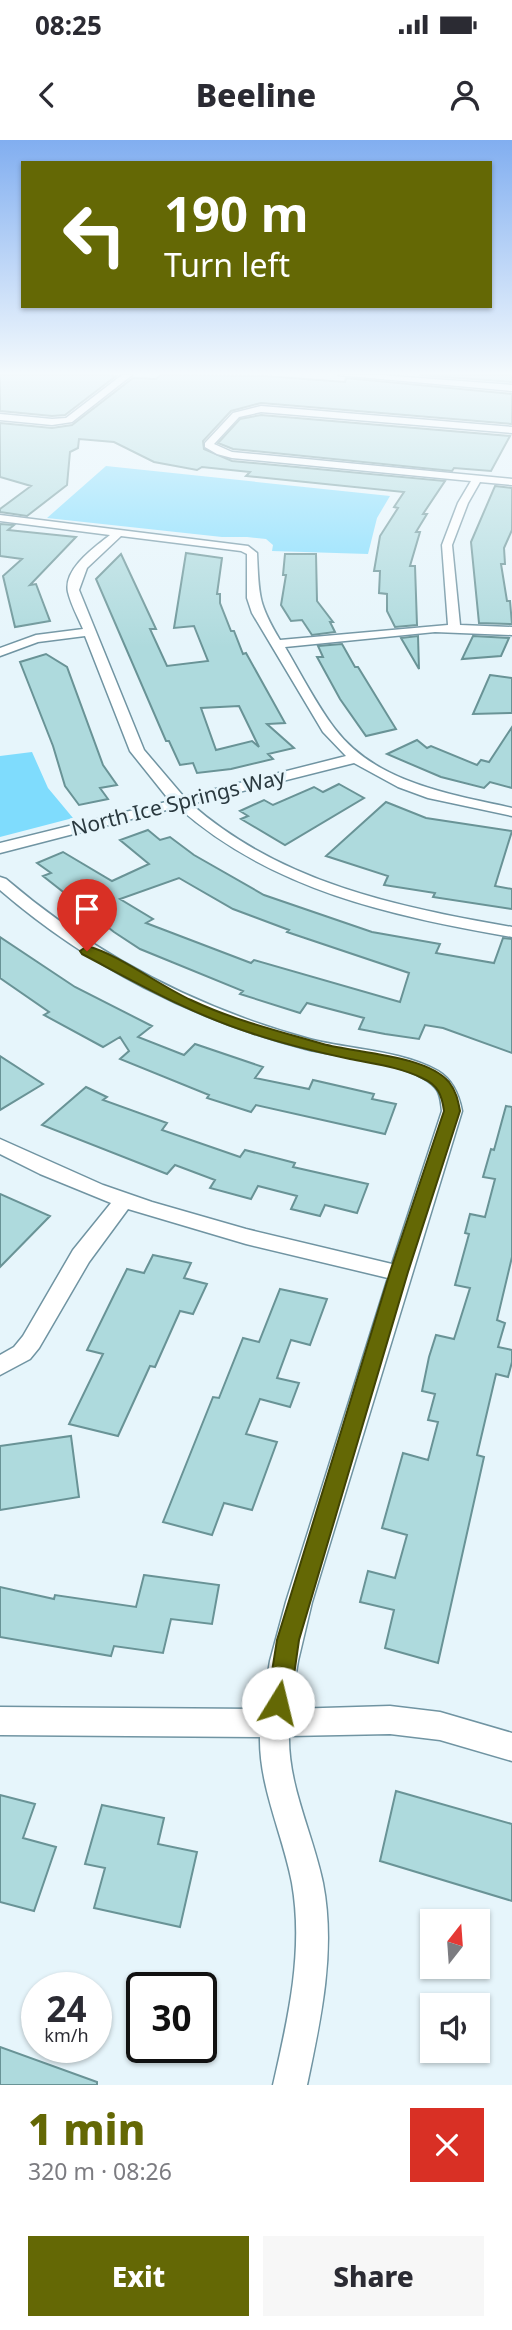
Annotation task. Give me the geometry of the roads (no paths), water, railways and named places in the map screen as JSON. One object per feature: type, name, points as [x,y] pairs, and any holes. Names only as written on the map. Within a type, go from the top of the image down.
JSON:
[{"type":"street","points":[[342,466],[512,482]]},
{"type":"street","points":[[454,628],[447,545],[463,503],[477,479]]},
{"type":"street","points":[[0,518],[244,548],[252,553],[255,605],[330,732],[356,758],[403,784],[433,795],[512,812]]},
{"type":"street","points":[[119,532],[80,570],[73,580],[74,590],[137,751],[153,774],[180,803],[206,826],[241,849],[310,882],[393,910],[512,932]]},
{"type":"street","points":[[277,644],[401,630],[454,628],[512,631]]},
{"type":"street","points":[[0,652],[36,639],[90,632]]},
{"type":"street","name":"North Ice Springs Way","points":[[0,848],[356,758]]},
{"type":"street","points":[[0,881],[87,951],[187,1004],[256,1030],[326,1050],[410,1067],[443,1084],[450,1096],[452,1111],[399,1272],[288,1640],[275,1723],[278,1765],[308,1886],[312,1942],[309,2001],[290,2085]]},
{"type":"street","points":[[0,1146],[21,1158],[124,1200],[254,1241],[399,1272]]},
{"type":"street","points":[[2,1366],[22,1353],[32,1342],[81,1256],[124,1200]]},
{"type":"street","points":[[0,1721],[275,1723],[390,1720],[440,1726],[512,1748]]}]
